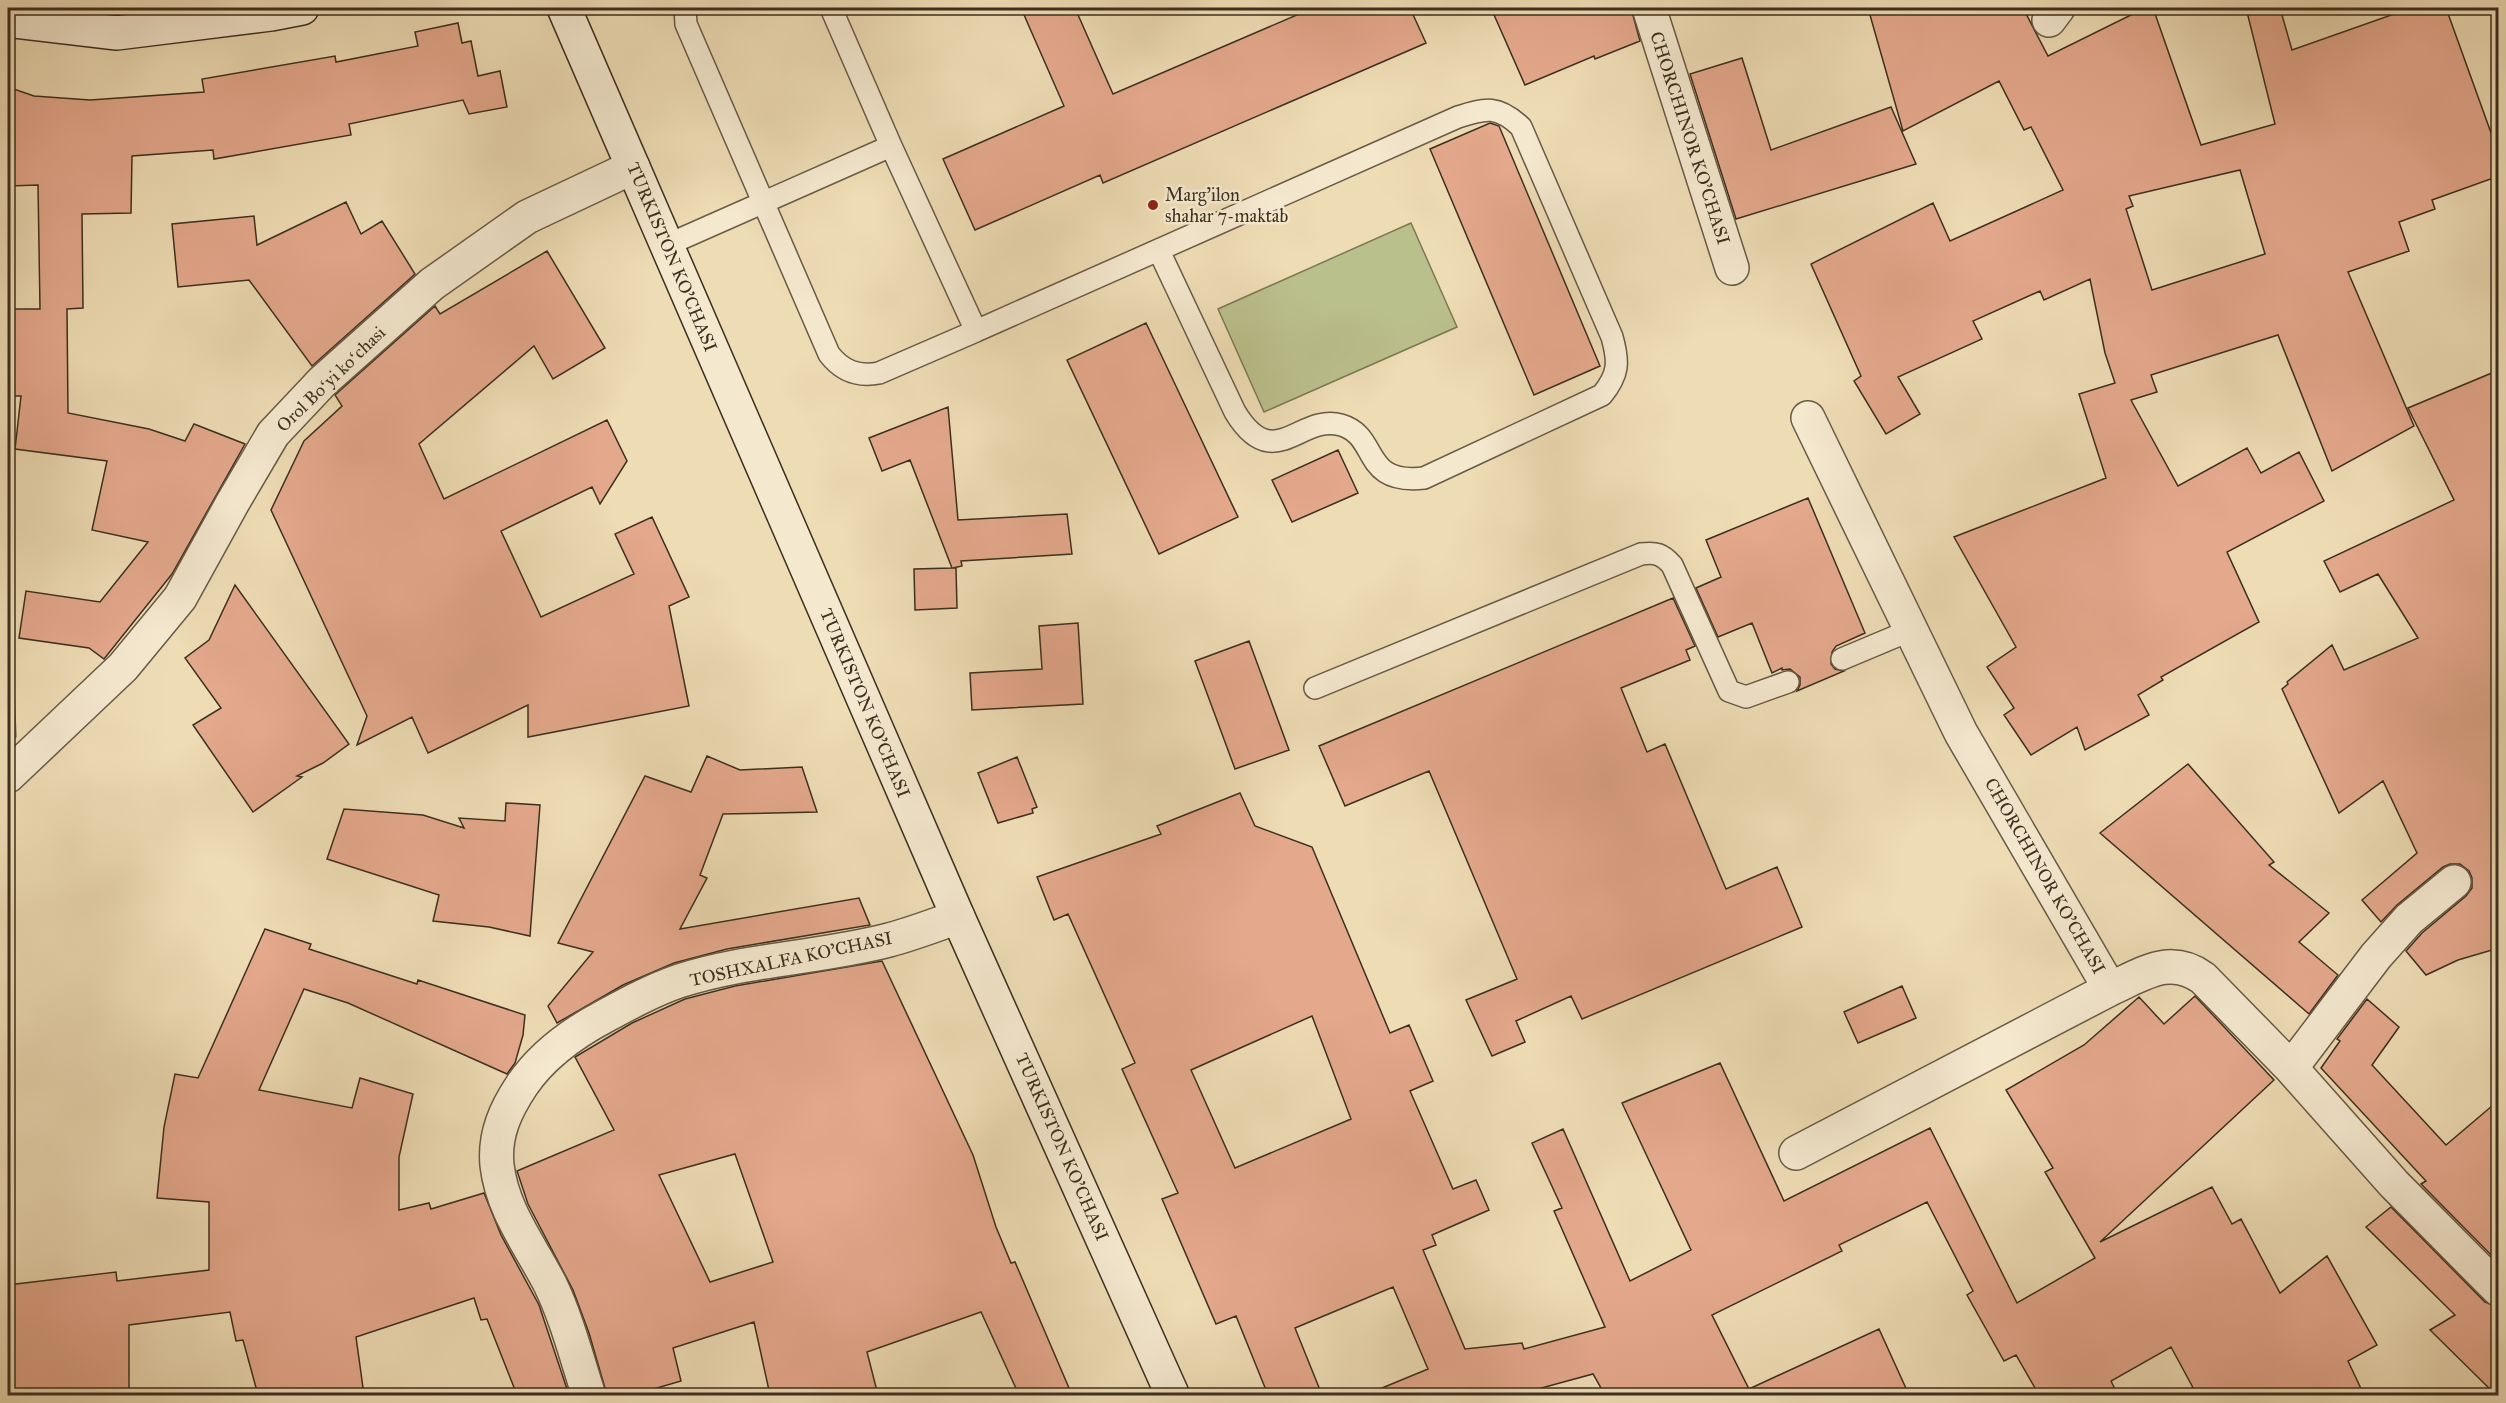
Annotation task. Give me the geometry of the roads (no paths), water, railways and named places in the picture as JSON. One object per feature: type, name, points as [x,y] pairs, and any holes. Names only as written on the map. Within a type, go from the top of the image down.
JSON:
[{"type":"street","points":[[8,18],[15,21],[117,33],[302,8]]},
{"type":"street","name":"TURKISTON KO’CHASI","points":[[564,8],[958,917],[1173,1395]]},
{"type":"street","name":"CHORCHINOR KO'CHASI","points":[[1648,8],[1732,268]]},
{"type":"street","name":"Orol Boʻyi koʻchasi","points":[[8,776],[123,667],[180,598],[232,501],[273,434],[322,382],[432,284],[528,217],[633,167]]},
{"type":"street","name":"CHORCHINOR KO'CHASI","points":[[1808,418],[1962,733],[2110,988],[2162,967],[2176,965],[2190,968],[2203,978],[2291,1068],[2394,1184],[2499,1288]]},
{"type":"street","points":[[2291,1068],[2376,956],[2409,919],[2454,882]]},
{"type":"street","name":"TOSHXALFA KO'CHASI","points":[[589,1395],[551,1286],[517,1225],[504,1196],[497,1165],[497,1140],[508,1106],[530,1073],[558,1045],[587,1027],[639,998],[680,981],[741,966],[889,940],[958,917]]},
{"type":"street","points":[[1796,1153],[2110,988]]},
{"type":"lane","points":[[685,8],[686,24],[762,203],[829,354],[845,370],[867,375],[879,373],[1458,117],[1480,110],[1497,110],[1521,126],[1612,337],[1617,356],[1616,370],[1612,383],[1602,395],[1424,478],[1398,478],[1377,466],[1360,437],[1343,425],[1325,424],[1284,440],[1271,441],[1249,432],[1235,412],[1159,250]]},
{"type":"lane","points":[[831,8],[976,331]]},
{"type":"lane","points":[[667,245],[891,146]]},
{"type":"lane","points":[[1315,688],[1641,554],[1655,552],[1665,557],[1672,565],[1729,690],[1746,697],[1788,682]]},
{"type":"lane","points":[[1842,659],[1911,630]]},
{"type":"place","name":"Marg'ilon shahar 7-maktab","points":[[1153,205]]}]
